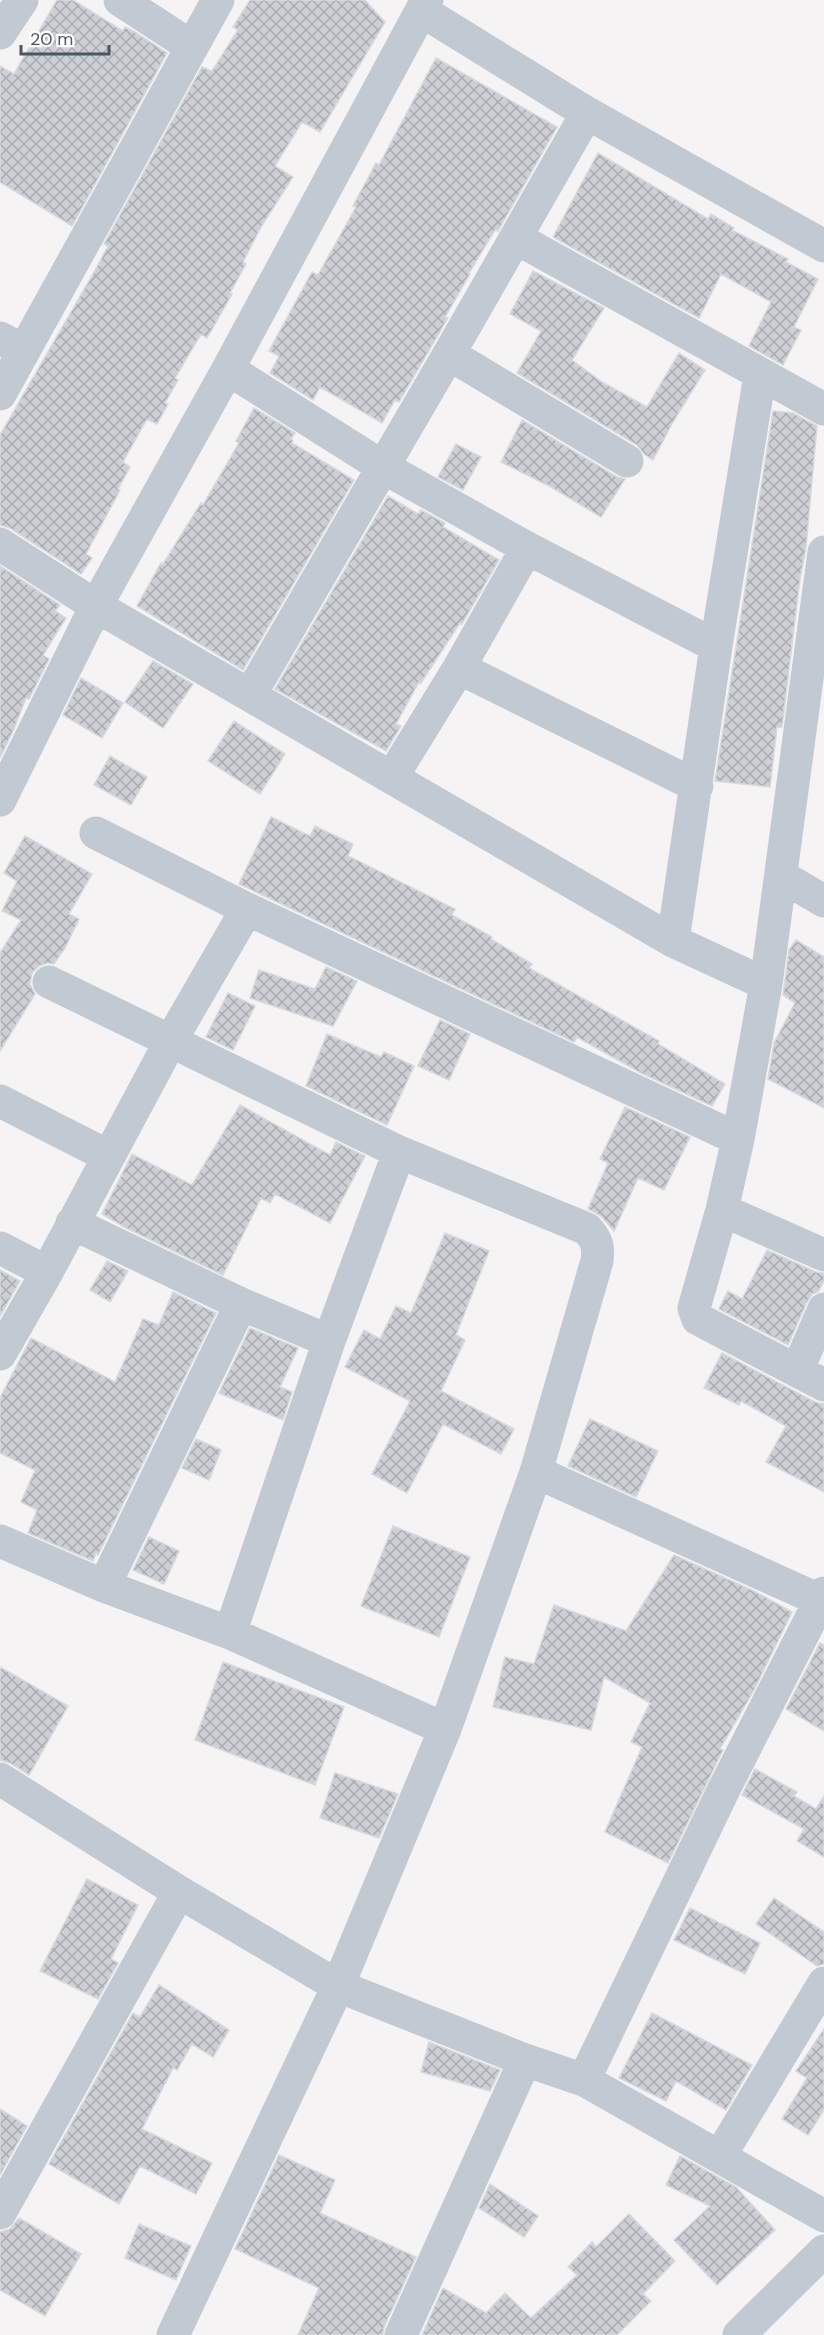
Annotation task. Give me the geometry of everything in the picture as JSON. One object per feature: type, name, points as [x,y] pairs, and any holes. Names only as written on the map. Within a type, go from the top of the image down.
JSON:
[{"type":"street","points":[[0,33],[22,0]]},
{"type":"street","points":[[120,0],[192,47]]},
{"type":"street","points":[[0,394],[12,344],[192,47],[218,0]]},
{"type":"street","points":[[0,800],[96,606],[228,369],[425,5],[587,113],[824,246]]},
{"type":"street","points":[[250,695],[587,113]]},
{"type":"street","points":[[516,238],[824,409]]},
{"type":"street","points":[[449,354],[627,461]]},
{"type":"street","points":[[228,369],[382,467],[527,548],[716,646]]},
{"type":"street","points":[[673,941],[716,646],[760,375]]},
{"type":"street","points":[[0,544],[96,606],[673,941],[766,984]]},
{"type":"street","points":[[392,777],[459,668],[527,548]]},
{"type":"street","points":[[823,567],[766,984],[738,1139],[722,1210],[694,1308],[698,1319],[811,1378],[824,1309]]},
{"type":"street","points":[[459,668],[697,786]]},
{"type":"street","points":[[96,833],[248,909],[738,1139]]},
{"type":"street","points":[[781,876],[824,901]]},
{"type":"street","points":[[0,1354],[47,1272],[170,1042],[248,909]]},
{"type":"street","points":[[49,982],[399,1152],[587,1229],[595,1237],[599,1248],[536,1472],[445,1729],[338,1986],[173,2335]]},
{"type":"street","points":[[0,1101],[108,1156]]},
{"type":"street","points":[[230,1633],[328,1341],[399,1152]]},
{"type":"street","points":[[722,1210],[822,1249]]},
{"type":"street","points":[[72,1223],[241,1304],[328,1341]]},
{"type":"street","points":[[0,1248],[47,1272]]},
{"type":"street","points":[[104,1586],[241,1304]]},
{"type":"street","points":[[536,1472],[823,1598],[724,1789],[584,2080]]},
{"type":"street","points":[[0,1541],[104,1586],[230,1633],[445,1729]]},
{"type":"street","points":[[0,1779],[179,1892],[338,1986],[525,2060],[584,2080],[824,2216]]},
{"type":"street","points":[[0,2213],[179,1892]]},
{"type":"street","points":[[720,2156],[824,1983]]},
{"type":"street","points":[[401,2335],[525,2060]]},
{"type":"street","points":[[739,2335],[824,2251]]},
{"type":"building","points":[[57,0],[73,0],[123,31],[125,27],[135,32],[167,53],[72,226],[0,182],[0,66],[14,74]]},
{"type":"building","points":[[250,0],[365,0],[385,22],[320,132],[302,122],[275,166],[293,177],[261,227],[243,262],[246,264],[230,293],[232,294],[207,338],[201,334],[175,378],[178,380],[165,403],[168,404],[157,424],[147,419],[123,462],[130,467],[86,554],[92,558],[81,574],[10,528],[0,525],[0,435],[93,274],[108,246],[104,244],[202,67],[212,71],[238,30],[233,27]]},
{"type":"building","points":[[436,58],[557,127],[498,231],[495,230],[469,273],[445,317],[448,318],[399,402],[395,400],[382,423],[320,387],[313,400],[270,373],[279,356],[269,351],[312,272],[318,275],[356,207],[353,206],[376,163],[379,165]]},
{"type":"building","points":[[598,153],[708,219],[711,214],[734,228],[732,230],[788,259],[786,262],[818,279],[794,327],[801,330],[783,365],[749,346],[771,302],[721,274],[699,318],[553,237]]},
{"type":"building","points":[[533,271],[604,308],[572,360],[602,382],[647,407],[679,353],[705,370],[653,460],[637,445],[517,373],[541,331],[510,314]]},
{"type":"building","points":[[254,408],[295,433],[291,439],[292,443],[354,480],[243,670],[137,606],[161,563],[163,564],[201,503],[203,505],[239,443],[236,441]]},
{"type":"building","points":[[773,411],[793,413],[817,426],[806,547],[782,727],[777,727],[770,787],[715,781]]},
{"type":"building","points":[[522,420],[617,477],[625,479],[601,517],[551,487],[501,462]]},
{"type":"building","points":[[456,444],[481,457],[463,490],[438,477]]},
{"type":"building","points":[[388,496],[418,514],[421,510],[445,523],[443,527],[499,560],[462,624],[460,623],[421,683],[419,682],[396,724],[401,726],[386,751],[275,689]]},
{"type":"building","points":[[0,566],[60,605],[55,611],[66,618],[43,655],[49,659],[29,699],[26,698],[0,758]]},
{"type":"building","points":[[153,661],[193,684],[163,728],[125,702]]},
{"type":"building","points":[[81,678],[123,703],[102,738],[63,715]]},
{"type":"building","points":[[234,721],[285,754],[260,794],[208,761]]},
{"type":"building","points":[[110,756],[147,777],[131,805],[94,785]]},
{"type":"building","points":[[271,817],[310,836],[315,826],[353,844],[348,856],[455,909],[452,915],[492,937],[491,939],[532,964],[529,968],[659,1041],[658,1044],[725,1084],[712,1106],[641,1073],[577,1037],[574,1042],[239,884]]},
{"type":"building","points":[[25,836],[92,874],[69,914],[79,919],[65,948],[54,964],[47,963],[39,966],[32,973],[30,984],[35,994],[0,1051],[0,953],[21,920],[2,911],[17,881],[4,873]]},
{"type":"building","points":[[796,940],[824,957],[824,1108],[768,1079],[774,1043],[795,1003],[783,995],[789,950]]},
{"type":"building","points":[[326,967],[357,981],[333,1026],[250,998],[259,970],[315,989]]},
{"type":"building","points":[[228,993],[255,1006],[233,1050],[206,1037]]},
{"type":"building","points":[[440,1020],[470,1034],[449,1080],[418,1066]]},
{"type":"building","points":[[327,1034],[381,1057],[384,1052],[414,1066],[387,1125],[306,1086]]},
{"type":"building","points":[[240,1105],[330,1155],[336,1142],[365,1156],[330,1223],[275,1194],[270,1203],[261,1198],[223,1275],[102,1214],[132,1154],[192,1185]]},
{"type":"building","points":[[625,1107],[690,1137],[664,1190],[638,1178],[614,1231],[601,1216],[588,1209],[608,1163],[600,1159]]},
{"type":"building","points":[[445,1233],[489,1251],[456,1335],[465,1340],[441,1391],[514,1429],[501,1454],[443,1424],[407,1493],[372,1474],[410,1401],[345,1367],[364,1330],[380,1339],[396,1306],[411,1313]]},
{"type":"building","points":[[767,1250],[816,1272],[824,1273],[824,1281],[818,1292],[812,1294],[807,1302],[788,1345],[719,1309],[728,1291],[742,1299]]},
{"type":"building","points":[[107,1261],[128,1271],[110,1302],[90,1290]]},
{"type":"building","points":[[0,1270],[20,1281],[0,1316]]},
{"type":"building","points":[[173,1292],[216,1313],[98,1555],[96,1553],[93,1561],[28,1533],[37,1510],[21,1502],[35,1470],[0,1453],[0,1398],[31,1338],[115,1382],[143,1319],[159,1325]]},
{"type":"building","points":[[250,1328],[298,1348],[280,1387],[292,1392],[283,1420],[219,1393]]},
{"type":"building","points":[[722,1353],[815,1402],[824,1404],[824,1492],[766,1462],[786,1426],[741,1401],[739,1405],[704,1388]]},
{"type":"building","points":[[590,1419],[658,1451],[636,1497],[568,1466]]},
{"type":"building","points":[[196,1439],[221,1450],[209,1480],[182,1468]]},
{"type":"building","points":[[393,1526],[470,1557],[439,1637],[361,1606]]},
{"type":"building","points":[[149,1537],[179,1551],[164,1584],[133,1570]]},
{"type":"building","points":[[674,1555],[754,1591],[792,1612],[754,1690],[720,1749],[723,1750],[668,1863],[605,1832],[642,1747],[631,1742],[650,1703],[604,1677],[591,1730],[493,1707],[505,1657],[534,1664],[554,1605],[626,1631]]},
{"type":"building","points":[[820,1643],[824,1645],[824,1731],[786,1709]]},
{"type":"building","points":[[223,1662],[344,1707],[315,1785],[195,1740]]},
{"type":"building","points":[[0,1667],[68,1706],[29,1775],[10,1763],[0,1760]]},
{"type":"building","points":[[755,1769],[797,1792],[794,1796],[816,1809],[824,1796],[824,1857],[797,1841],[804,1829],[742,1795]]},
{"type":"building","points":[[335,1773],[398,1794],[379,1838],[320,1818]]},
{"type":"building","points":[[87,1879],[138,1905],[111,1959],[118,1963],[98,1999],[40,1971]]},
{"type":"building","points":[[774,1898],[824,1932],[824,1964],[817,1966],[756,1924]]},
{"type":"building","points":[[690,1908],[760,1943],[745,1974],[674,1940]]},
{"type":"building","points":[[159,1985],[229,2030],[213,2057],[192,2044],[177,2070],[173,2068],[142,2129],[212,2163],[196,2194],[140,2166],[119,2204],[49,2164],[133,2013],[140,2017]]},
{"type":"building","points":[[652,2013],[752,2065],[726,2110],[676,2081],[666,2101],[619,2078]]},
{"type":"building","points":[[824,2029],[824,2110],[808,2135],[782,2119],[807,2078],[796,2071]]},
{"type":"building","points":[[429,2042],[500,2070],[490,2091],[421,2072]]},
{"type":"building","points":[[0,2109],[27,2126],[0,2175]]},
{"type":"building","points":[[279,2155],[335,2180],[320,2213],[416,2257],[384,2327],[383,2335],[298,2335],[319,2288],[235,2249]]},
{"type":"building","points":[[680,2156],[736,2187],[775,2230],[717,2285],[674,2240],[710,2206],[666,2185]]},
{"type":"building","points":[[490,2184],[538,2216],[524,2237],[479,2208]]},
{"type":"building","points":[[629,2214],[675,2261],[643,2294],[651,2301],[617,2335],[422,2335],[443,2288],[486,2313],[505,2293],[531,2318],[577,2275],[568,2267],[592,2242],[596,2247]]},
{"type":"building","points":[[19,2218],[81,2254],[45,2316],[0,2290],[0,2232],[10,2229]]},
{"type":"building","points":[[139,2224],[191,2246],[176,2280],[125,2258]]}]
